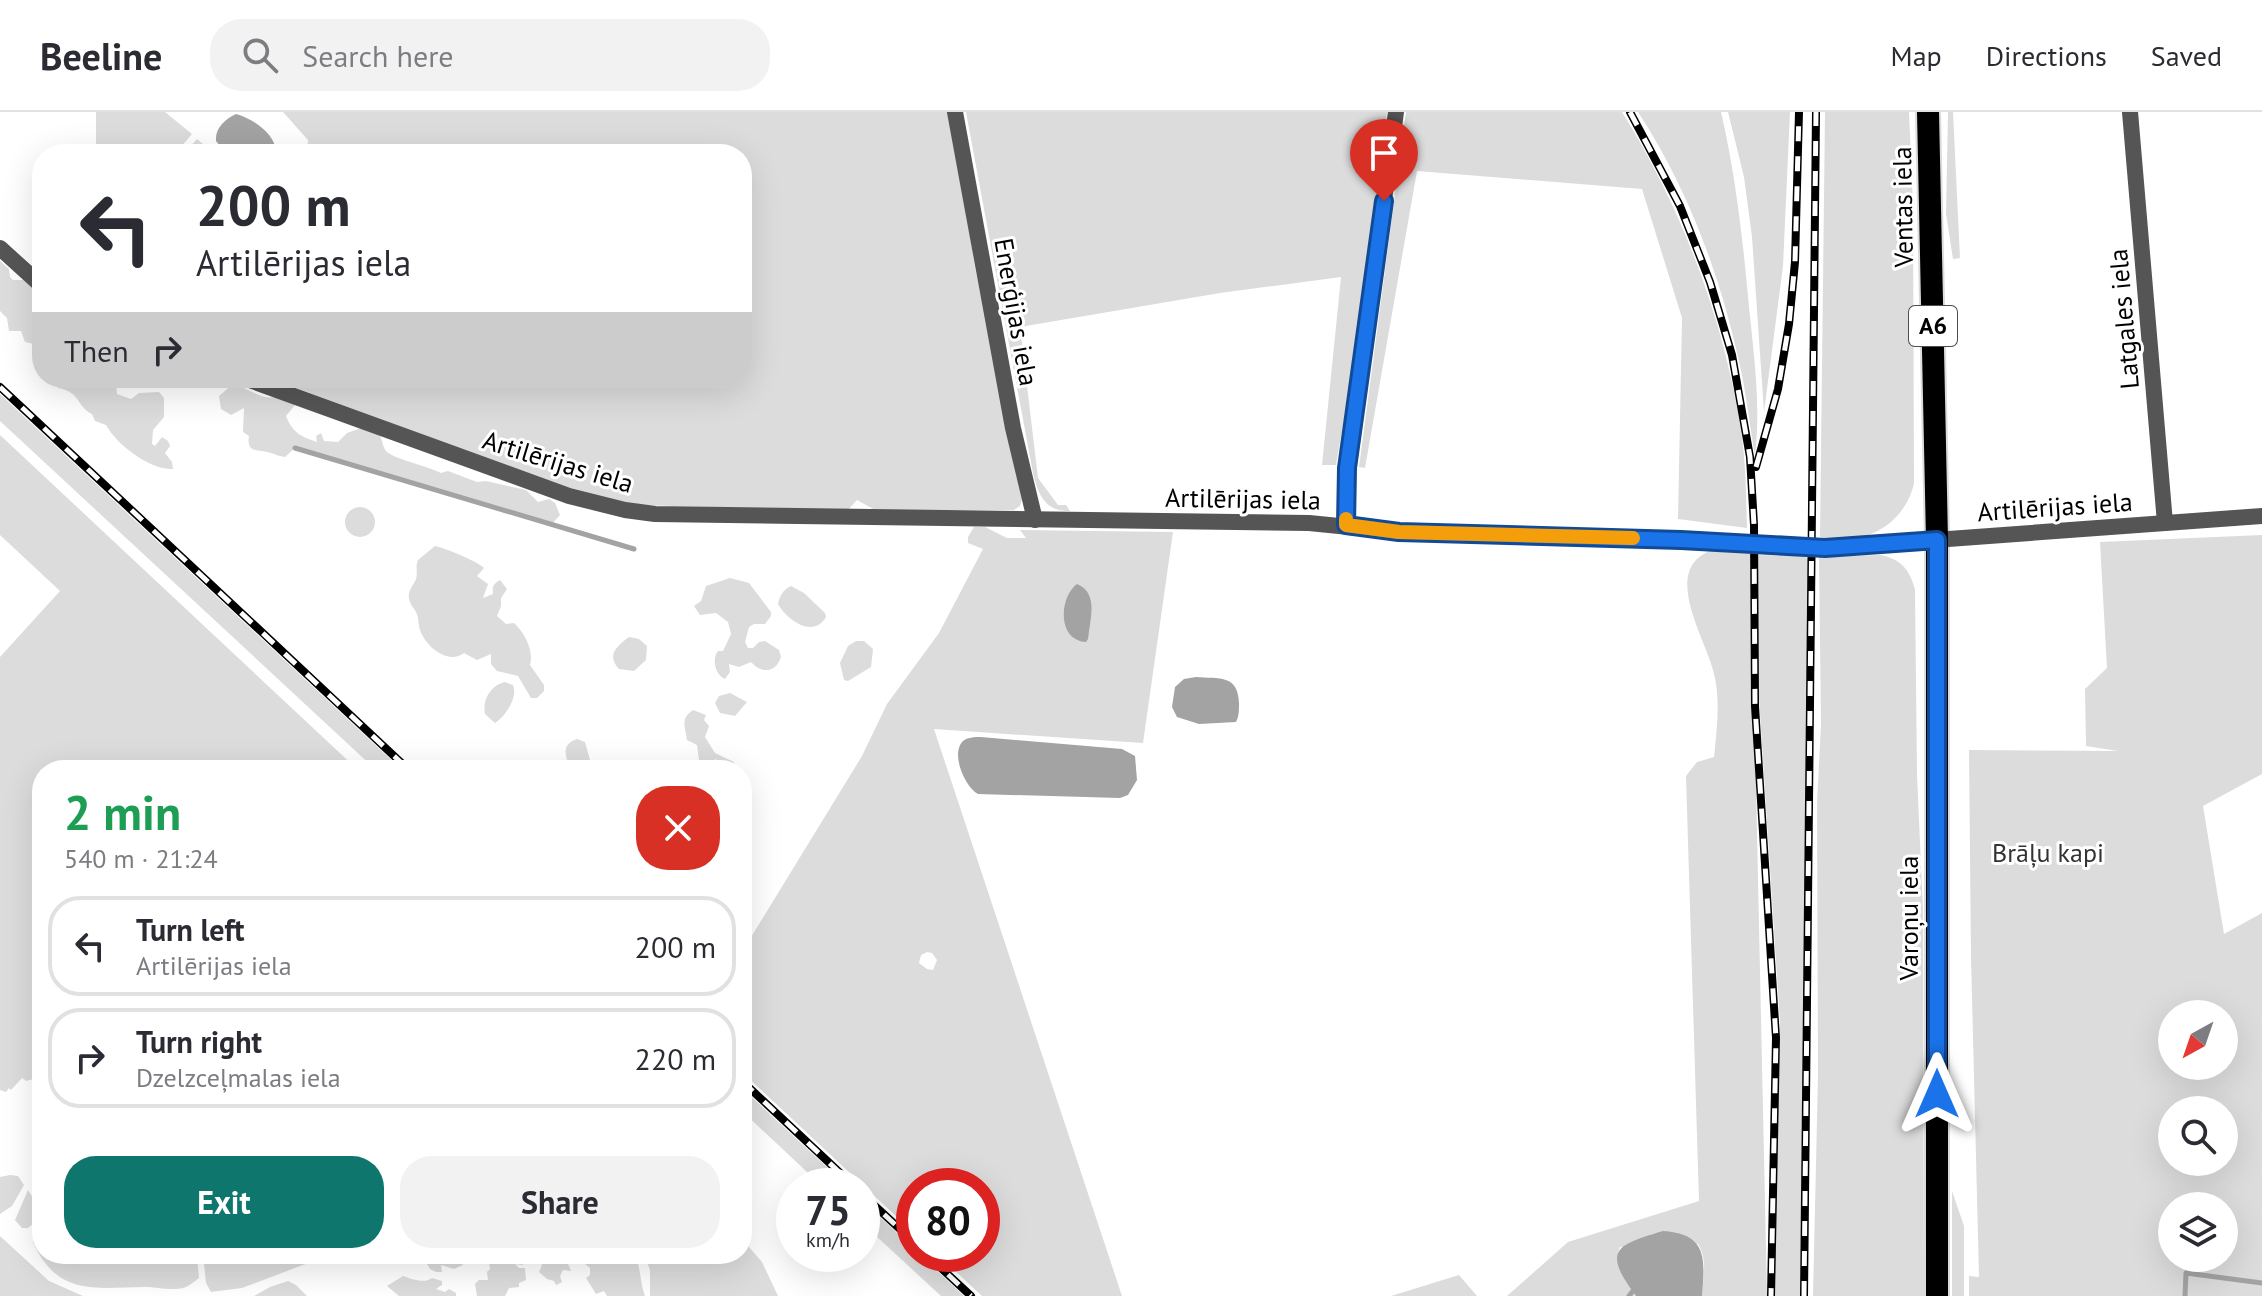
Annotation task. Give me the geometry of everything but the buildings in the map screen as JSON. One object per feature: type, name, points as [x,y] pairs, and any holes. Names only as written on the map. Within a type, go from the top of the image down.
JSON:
[{"type":"highway","name":"Ventas iela","points":[[1928,112],[1937,540]]},
{"type":"highway","name":"Varoņu iela","points":[[1937,540],[1937,1296]]},
{"type":"street","name":"Enerģijas iela","points":[[955,112],[1013,428],[1035,520]]},
{"type":"street","points":[[1346,525],[1347,468],[1396,112]]},
{"type":"street","name":"Latgales iela","points":[[2130,112],[2165,523]]},
{"type":"street","points":[[0,248],[32,277]]},
{"type":"street","name":"Artilērijas iela","points":[[272,388],[569,496],[625,510],[693,515],[1346,525],[1399,532],[1681,540],[1825,548],[2262,516]]},
{"type":"green space","points":[[96,112],[165,112],[192,134],[184,144],[96,144]]},
{"type":"green space","points":[[283,112],[950,112],[975,267],[1022,499],[1020,506],[1014,510],[875,510],[857,500],[847,511],[638,505],[572,490],[296,388],[752,388],[752,144],[308,144],[308,140]]},
{"type":"green space","points":[[966,112],[1387,112],[1351,379],[1336,465],[1322,465],[1341,277],[1220,293],[1020,327],[1038,478],[1058,505],[1066,505],[1070,511],[1061,511],[1049,505],[1040,495],[1033,473]]},
{"type":"green space","points":[[1406,112],[1622,112],[1664,188],[1713,309],[1725,351],[1742,437],[1747,528],[1678,519],[1682,318],[1642,189],[1417,171],[1365,468],[1359,467]]},
{"type":"green space","points":[[1638,112],[1721,112],[1738,209],[1753,344],[1757,400],[1755,455],[1741,369],[1711,261],[1686,199]]},
{"type":"green space","points":[[1728,112],[1790,112],[1783,266],[1764,412],[1752,237],[1744,177]]},
{"type":"green space","points":[[1825,112],[1909,112],[1913,206],[1914,484],[1901,512],[1890,522],[1879,530],[1851,539],[1820,537]]},
{"type":"green space","points":[[1948,112],[1953,112],[1960,258],[1953,259],[1946,214]]},
{"type":"green space","points":[[0,261],[9,269],[13,280],[24,280],[32,287],[32,344],[25,342],[21,331],[9,331],[7,318],[0,311]]},
{"type":"green space","points":[[58,388],[116,388],[117,394],[131,399],[139,393],[159,392],[164,398],[164,417],[153,430],[152,444],[155,446],[162,437],[168,441],[170,446],[165,453],[173,469],[154,465],[135,455],[106,425],[95,421],[75,396]]},
{"type":"green space","points":[[228,388],[244,388],[264,397],[293,401],[295,405],[286,416],[288,422],[298,433],[311,440],[317,442],[316,436],[321,433],[324,441],[338,442],[347,433],[364,427],[379,434],[385,450],[397,458],[477,482],[486,481],[526,490],[538,502],[549,499],[555,503],[560,515],[552,524],[295,448],[285,457],[254,450],[249,446],[249,436],[243,432],[244,408],[231,415],[221,409],[219,396]]},
{"type":"green space","points":[[0,394],[391,760],[365,760],[0,421]]},
{"type":"green space","points":[[0,435],[347,760],[32,760],[32,1080],[22,1078],[6,1092],[0,1090],[0,657],[60,591],[0,535]]},
{"type":"green space","points":[[360,507],[370,512],[375,522],[370,532],[360,537],[350,532],[345,522],[350,512]]},
{"type":"green space","points":[[974,527],[985,527],[1007,538],[1026,538],[1020,530],[1173,532],[1143,743],[934,729],[1122,1296],[982,1296],[956,1272],[1000,1272],[1000,1168],[896,1168],[896,1216],[880,1201],[880,1168],[845,1168],[752,1081],[752,936],[862,756],[887,704],[939,633],[983,549],[968,543]],"holes":[[[932,953],[937,960],[933,970],[919,963],[921,955]]]},
{"type":"green space","name":"Brāļu kapi","points":[[2262,535],[2262,774],[2203,806],[2224,934],[2262,913],[2262,1296],[1969,1296],[1969,1276],[1979,1277],[1969,750],[2118,751],[2086,746],[2085,689],[2107,668],[2100,542]]},
{"type":"green space","points":[[435,546],[484,568],[477,576],[488,584],[483,598],[493,594],[494,586],[500,580],[507,589],[501,598],[497,616],[506,624],[514,623],[525,637],[530,648],[530,665],[544,685],[544,691],[537,698],[531,698],[518,676],[497,671],[491,664],[491,654],[477,660],[464,653],[451,657],[432,648],[423,636],[409,595],[416,579],[418,560]]},
{"type":"green space","points":[[1713,550],[1751,553],[1767,1296],[1702,1296],[1704,1263],[1698,1244],[1620,1247],[1619,1266],[1636,1296],[1507,1296],[1568,1242],[1699,1201],[1686,776],[1697,762],[1714,757],[1718,702],[1713,670],[1695,622],[1687,586],[1689,571],[1697,559]]},
{"type":"green space","points":[[1758,555],[1803,556],[1809,559],[1800,1296],[1774,1296],[1780,1023],[1757,667]]},
{"type":"green space","points":[[1881,555],[1904,566],[1915,589],[1917,775],[1923,910],[1924,1296],[1813,1296],[1818,1076],[1817,803],[1821,725],[1819,557]]},
{"type":"green space","points":[[730,578],[749,583],[771,612],[765,624],[749,627],[745,642],[748,648],[765,641],[779,650],[781,657],[776,666],[768,670],[759,669],[751,662],[739,667],[729,664],[730,672],[725,679],[717,671],[715,659],[718,651],[723,651],[731,634],[728,622],[716,613],[700,615],[694,606],[701,601],[706,586]]},
{"type":"green space","points":[[791,586],[804,593],[825,613],[826,617],[821,623],[807,627],[800,625],[782,610],[778,604],[780,598]]},
{"type":"green space","points":[[629,637],[639,639],[647,646],[646,660],[634,671],[619,669],[613,659],[617,647]]},
{"type":"green space","points":[[864,641],[873,649],[871,667],[848,681],[844,680],[840,663],[848,646]]},
{"type":"green space","points":[[505,682],[513,685],[514,695],[507,711],[495,723],[485,714],[486,699],[492,690]]},
{"type":"green space","points":[[730,693],[747,702],[735,716],[720,713],[715,703],[719,696]]},
{"type":"green space","points":[[693,710],[706,715],[704,720],[709,726],[705,737],[715,753],[730,760],[699,760],[697,745],[687,740],[686,717]]},
{"type":"green space","points":[[577,739],[585,742],[590,760],[567,760],[566,748]]},
{"type":"green space","points":[[752,1097],[828,1168],[803,1168],[752,1120]]},
{"type":"green space","points":[[18,1176],[24,1185],[12,1206],[0,1214],[0,1177]]},
{"type":"green space","points":[[28,1190],[32,1196],[32,1225],[22,1228],[15,1220]]},
{"type":"green space","points":[[1952,1191],[1964,1226],[1964,1296],[1952,1296]]},
{"type":"green space","points":[[880,1217],[896,1232],[896,1254],[880,1240]]},
{"type":"green space","points":[[0,1236],[49,1281],[83,1296],[0,1296]]},
{"type":"green space","points":[[752,1250],[762,1262],[778,1296],[650,1296],[648,1264],[752,1264]]},
{"type":"green space","points":[[47,1264],[198,1264],[199,1278],[185,1287],[174,1289],[109,1288],[79,1285],[53,1272]]},
{"type":"green space","points":[[204,1264],[306,1264],[242,1288],[211,1292],[206,1283]]},
{"type":"green space","points":[[427,1264],[463,1265],[454,1269],[441,1265],[442,1272],[430,1269]]},
{"type":"green space","points":[[489,1264],[515,1264],[525,1268],[526,1280],[519,1283],[519,1287],[509,1288],[505,1296],[477,1296],[475,1284],[479,1280],[488,1280],[487,1272]]},
{"type":"green space","points":[[568,1264],[571,1271],[563,1270],[560,1276],[562,1282],[556,1285],[539,1272],[542,1265]]},
{"type":"green space","points":[[585,1264],[638,1264],[645,1296],[607,1296],[604,1291],[596,1294],[586,1278],[590,1275],[590,1268]]},
{"type":"green space","points":[[915,1272],[938,1272],[964,1296],[941,1296]]},
{"type":"green space","points":[[1459,1275],[1477,1296],[1391,1296]]},
{"type":"green space","points":[[403,1276],[442,1281],[436,1289],[445,1292],[449,1289],[456,1296],[399,1296],[387,1286]]},
{"type":"green space","points":[[288,1281],[307,1296],[254,1296],[270,1287]]},
{"type":"shaded area","points":[[236,114],[250,120],[269,134],[274,144],[218,144],[217,132],[225,121]]},
{"type":"shaded area","points":[[1077,584],[1084,588],[1091,600],[1086,642],[1070,634],[1064,618],[1067,598]]},
{"type":"shaded area","points":[[1219,678],[1235,687],[1239,703],[1236,722],[1199,724],[1177,717],[1172,707],[1175,687],[1184,679]]},
{"type":"shaded area","points":[[981,737],[1122,749],[1135,756],[1137,780],[1128,795],[1120,798],[978,794],[964,778],[958,755],[964,740]]},
{"type":"shaded area","points":[[1663,1231],[1678,1233],[1696,1243],[1703,1260],[1702,1296],[1636,1296],[1625,1280],[1619,1268],[1619,1251],[1634,1240]]},
{"type":"waterway","points":[[295,448],[634,549]]},
{"type":"waterway","points":[[2185,1296],[2186,1273],[2262,1283]]},
{"type":"waterway","points":[[1629,1296],[1632,1292]]},
{"type":"railway","points":[[1630,112],[1680,206],[1710,282],[1732,355],[1750,457],[1754,525],[1755,706],[1776,1038],[1771,1296]]},
{"type":"railway","points":[[1756,467],[1778,389],[1789,324],[1795,262],[1799,112]]},
{"type":"railway","points":[[1804,1296],[1816,112]]},
{"type":"railway","points":[[0,387],[398,760]]},
{"type":"railway","points":[[752,1090],[835,1168]]},
{"type":"railway","points":[[880,1211],[896,1225]]},
{"type":"railway","points":[[945,1272],[971,1296]]},
{"type":"slow traffic","points":[[1346,519],[1346,525],[1399,532],[1633,538]]},
{"type":"route","points":[[1384,201],[1347,468],[1346,525],[1399,532],[1681,540],[1825,548],[1937,540],[1937,1094]]}]
